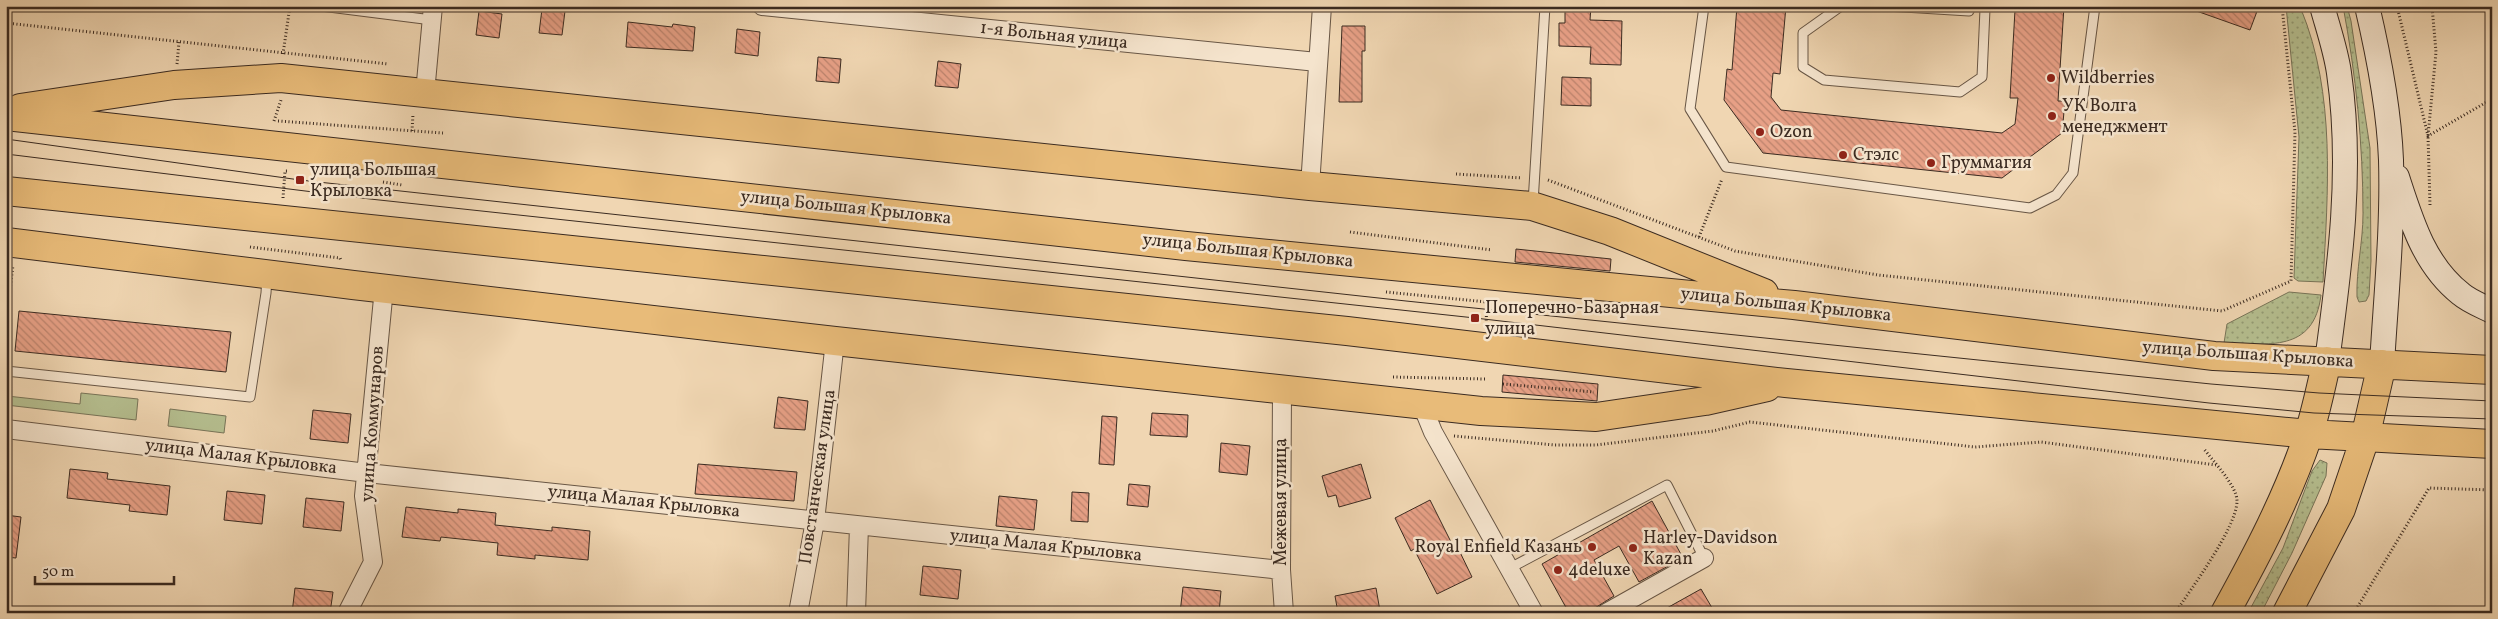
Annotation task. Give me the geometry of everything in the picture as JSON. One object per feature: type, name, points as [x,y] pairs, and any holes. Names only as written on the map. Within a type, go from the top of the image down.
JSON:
[{"type":"main road","points":[[2225,613],[2264,542],[2287,492],[2309,434],[2327,361],[2344,221],[2344,145],[2339,72],[2322,6]]},
{"type":"main road","points":[[2287,613],[2341,509],[2365,438],[2382,364],[2390,248],[2391,159],[2382,69],[2367,6]]},
{"type":"main road","points":[[6,110],[174,86],[256,78],[281,78],[1310,186],[1532,206],[1610,231],[1794,305]]},
{"type":"main road","name":"улица Большая Крыловка","points":[[6,116],[1186,246],[1794,305],[2214,356],[2492,370]]},
{"type":"main road","points":[[2391,159],[2409,214],[2426,254],[2462,295],[2492,311]]},
{"type":"main road","points":[[6,191],[1347,331],[1786,383],[2309,434],[2492,444]]},
{"type":"main road","points":[[10,251],[266,262],[384,288],[1282,390],[1534,415],[1596,417],[1705,401],[1786,383]]},
{"type":"street","name":"1-я Вольная улица","points":[[762,6],[1317,62]]},
{"type":"street","points":[[1310,186],[1322,6]]},
{"type":"street","points":[[426,94],[433,13]]},
{"type":"street","name":"улица Коммунаров","points":[[347,613],[373,562],[364,496],[384,288]]},
{"type":"street","name":"Повстанческая улица","points":[[798,613],[815,521],[835,340]]},
{"type":"street","name":"Межевая улица","points":[[1282,390],[1281,570],[1284,613]]},
{"type":"street","points":[[1422,405],[1433,432],[1534,613]]},
{"type":"street","name":"улица Малая Крыловка","points":[[6,429],[367,472],[1281,570]]},
{"type":"street","points":[[856,613],[859,526]]},
{"type":"street","points":[[1606,613],[1704,558]]},
{"type":"lane","points":[[322,6],[433,13]]},
{"type":"lane","points":[[1532,206],[1536,179],[1539,83],[1545,6]]},
{"type":"lane","points":[[1704,6],[1690,109],[1726,167],[2030,208],[2056,195],[2073,172],[2095,6]]},
{"type":"lane","points":[[1841,6],[1803,33],[1803,68],[1824,80],[1960,92],[1982,77],[1985,9],[1982,6]]},
{"type":"lane","points":[[1888,6],[1969,11],[1971,6]]},
{"type":"lane","points":[[6,370],[250,397],[266,294],[266,262]]},
{"type":"lane","points":[[1510,568],[1667,485],[1704,558]]},
{"type":"path","points":[[2222,311],[2291,281],[2296,132],[2282,6]]},
{"type":"path","points":[[2397,6],[2428,136]]},
{"type":"path","points":[[2430,211],[2428,136],[2436,52],[2432,6]]},
{"type":"path","points":[[2428,136],[2492,99]]},
{"type":"path","points":[[274,121],[444,133]]},
{"type":"path","points":[[1699,237],[1726,167]]},
{"type":"path","points":[[293,200],[283,199],[285,171],[294,172]]},
{"type":"path","points":[[375,182],[402,185]]},
{"type":"path","points":[[1350,232],[1492,250]]},
{"type":"path","points":[[263,242],[266,262]]},
{"type":"path","points":[[6,324],[10,251]]},
{"type":"path","points":[[1386,292],[1487,302],[1485,329]]},
{"type":"path","points":[[1386,377],[1485,379]]},
{"type":"path","points":[[1503,384],[1597,392]]},
{"type":"path","points":[[2175,613],[2233,521],[2237,500],[2228,481],[2204,449]]},
{"type":"path","points":[[2354,613],[2429,488],[2492,490]]},
{"type":"green space","points":[[2286,6],[2299,6],[2301,9],[2312,41],[2325,109],[2327,213],[2323,282],[2298,281],[2294,278],[2299,137]]},
{"type":"green space","points":[[2343,6],[2347,6],[2351,21],[2370,148],[2371,261],[2369,295],[2366,301],[2359,302],[2357,297],[2358,266],[2363,224],[2362,162],[2352,58]]},
{"type":"green space","points":[[2289,292],[2321,295],[2317,314],[2309,327],[2299,336],[2272,344],[2224,343],[2227,324]]},
{"type":"green space","points":[[81,393],[138,399],[136,420],[6,405],[7,396],[80,404]]},
{"type":"green space","points":[[170,409],[226,416],[224,433],[168,426]]},
{"type":"green space","points":[[2320,460],[2327,463],[2326,476],[2292,553],[2261,613],[2248,613],[2283,548],[2312,471]]},
{"type":"building","points":[[1565,6],[1591,6],[1590,20],[1622,21],[1621,65],[1590,64],[1591,47],[1559,46],[1559,23],[1565,23]]},
{"type":"building","points":[[1737,6],[1786,6],[1780,74],[1773,73],[1771,97],[1781,110],[2002,133],[2015,124],[2018,98],[2010,98],[2015,10],[2024,11],[2024,6],[2064,6],[2058,101],[2065,101],[2062,133],[2002,178],[1763,153],[1724,100],[1727,69],[1732,70]]},
{"type":"building","points":[[2188,6],[2259,6],[2250,30],[2188,8]]},
{"type":"building","points":[[542,9],[565,11],[562,35],[539,33]]},
{"type":"building","points":[[479,11],[502,14],[499,38],[476,35]]},
{"type":"building","points":[[628,22],[672,27],[673,24],[695,27],[693,51],[626,47]]},
{"type":"building","points":[[1342,26],[1365,26],[1365,51],[1362,51],[1362,102],[1339,102]]},
{"type":"building","points":[[737,29],[760,32],[758,56],[735,53]]},
{"type":"building","points":[[818,57],[841,59],[839,83],[816,81]]},
{"type":"building","points":[[938,61],[961,64],[958,88],[935,86]]},
{"type":"building","points":[[1562,77],[1591,78],[1591,106],[1561,105]]},
{"type":"building","points":[[1516,249],[1611,259],[1610,271],[1515,262]]},
{"type":"building","points":[[19,311],[231,332],[226,372],[15,351]]},
{"type":"building","points":[[1503,375],[1598,384],[1597,401],[1502,392]]},
{"type":"building","points":[[778,397],[808,401],[805,430],[774,428]]},
{"type":"building","points":[[313,410],[351,414],[348,443],[310,439]]},
{"type":"building","points":[[1152,413],[1188,415],[1187,437],[1150,435]]},
{"type":"building","points":[[1102,416],[1117,417],[1114,465],[1099,464]]},
{"type":"building","points":[[1221,443],[1250,446],[1247,475],[1219,472]]},
{"type":"building","points":[[698,464],[797,472],[794,501],[695,494]]},
{"type":"building","points":[[1361,464],[1371,498],[1339,507],[1336,495],[1328,497],[1322,476]]},
{"type":"building","points":[[70,469],[108,473],[107,479],[170,486],[167,515],[129,511],[130,505],[67,498]]},
{"type":"building","points":[[1129,484],[1150,486],[1148,507],[1127,505]]},
{"type":"building","points":[[227,491],[265,495],[262,524],[224,520]]},
{"type":"building","points":[[1072,492],[1089,493],[1088,522],[1071,521]]},
{"type":"building","points":[[999,496],[1037,500],[1034,530],[996,526]]},
{"type":"building","points":[[306,498],[344,502],[341,531],[303,527]]},
{"type":"building","points":[[1430,500],[1453,546],[1456,544],[1472,577],[1437,594],[1414,549],[1411,551],[1395,518]]},
{"type":"building","points":[[1652,501],[1683,558],[1639,582],[1619,546],[1594,560],[1614,596],[1587,613],[1569,613],[1542,564]]},
{"type":"building","points":[[406,507],[458,513],[458,509],[496,513],[495,525],[552,531],[552,527],[590,531],[588,560],[535,555],[535,559],[497,555],[498,543],[441,537],[440,541],[402,537]]},
{"type":"building","points":[[6,515],[21,517],[16,558],[6,557]]},
{"type":"building","points":[[923,566],[961,570],[958,599],[920,595]]},
{"type":"building","points":[[1183,587],[1221,591],[1219,613],[1180,613]]},
{"type":"building","points":[[295,588],[333,592],[330,613],[292,613]]},
{"type":"building","points":[[1376,588],[1380,611],[1338,613],[1335,596]]},
{"type":"building","points":[[1701,589],[1715,613],[1658,613]]},
{"type":"tram line","points":[[6,139],[300,180],[1406,301],[2211,384],[2319,393],[2492,401]]},
{"type":"tram line","points":[[6,154],[370,199],[1475,318],[2209,403],[2314,413],[2492,419]]},
{"type":"place","name":"Wildberries","points":[[2051,78]]},
{"type":"place","name":"УК Волга менеджмент","points":[[2052,116]]},
{"type":"place","name":"Ozon","points":[[1760,132]]},
{"type":"place","name":"Стэлс","points":[[1843,155]]},
{"type":"place","name":"Груммагия","points":[[1931,163]]},
{"type":"place","name":"улица Большая Крыловка","points":[[300,180]]},
{"type":"place","name":"Поперечно-Базарная улица","points":[[1475,318]]},
{"type":"place","name":"Royal Enfield Казань","points":[[1592,547]]},
{"type":"place","name":"Harley-Davidson Kazan","points":[[1633,548]]},
{"type":"place","name":"4deluxe","points":[[1558,570]]}]
